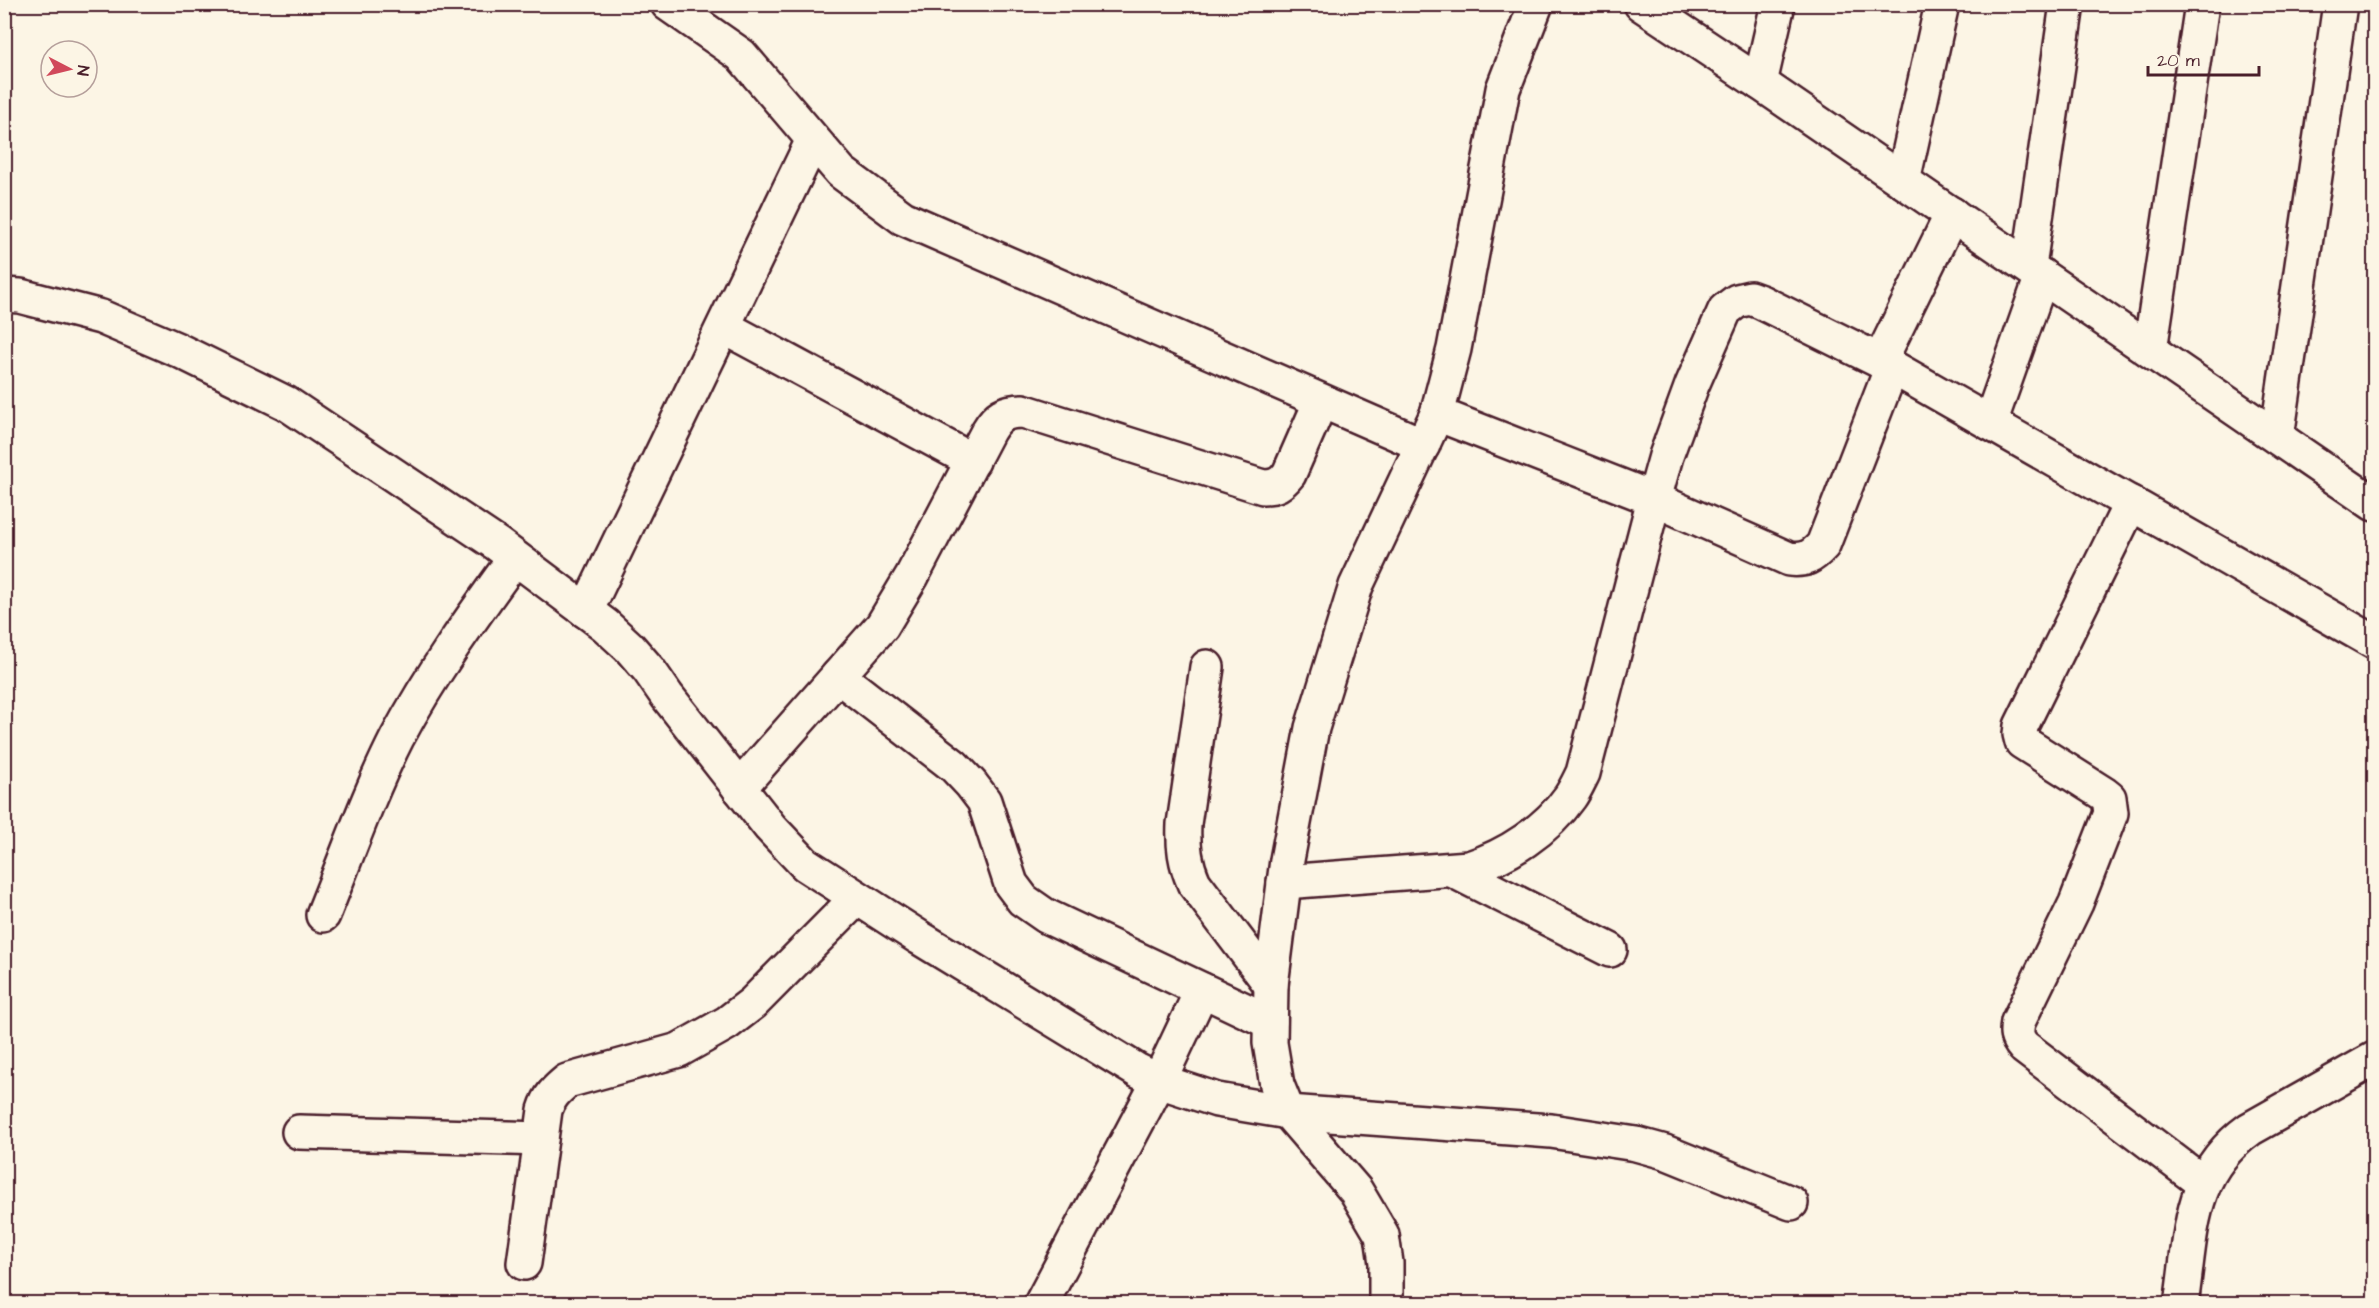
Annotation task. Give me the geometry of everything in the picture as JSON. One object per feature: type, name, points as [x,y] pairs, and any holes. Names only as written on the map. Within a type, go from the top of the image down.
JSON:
[{"type":"street","points":[[668,4],[741,55],[841,172],[903,218],[1423,445]]},
{"type":"street","points":[[1386,1304],[1386,1263],[1382,1235],[1356,1191],[1288,1112],[1277,1085],[1270,1043],[1271,985],[1284,882],[1312,728],[1333,654],[1356,586],[1437,414],[1454,349],[1503,89],[1536,4]]},
{"type":"street","points":[[1641,4],[1903,180],[2374,504]]},
{"type":"street","points":[[1760,83],[1778,4]]},
{"type":"street","points":[[1903,180],[1942,4]]},
{"type":"street","points":[[1990,423],[2036,271],[2067,4]]},
{"type":"street","points":[[2150,350],[2202,4]]},
{"type":"street","points":[[2277,437],[2340,4]]},
{"type":"street","points":[[586,612],[813,140]]},
{"type":"street","points":[[1437,414],[1654,500],[1789,559],[1800,560],[1813,556],[1822,545],[1886,364],[1952,214]]},
{"type":"street","points":[[4,295],[20,296],[101,317],[178,350],[286,403],[515,558],[605,625],[649,670],[667,696],[788,848],[805,864],[1159,1082],[1217,1100],[1288,1112],[1551,1131],[1596,1137],[1665,1152],[1791,1203]]},
{"type":"street","points":[[1284,882],[1454,871],[1490,862],[1524,841],[1555,816],[1575,789],[1583,773],[1666,456],[1692,385],[1725,310],[1737,301],[1750,298],[1886,364],[2374,642]]},
{"type":"street","points":[[724,327],[973,460]]},
{"type":"street","points":[[740,788],[882,626],[912,576],[995,419],[1010,411],[1023,411],[1263,487],[1274,487],[1283,482],[1288,474],[1321,401]]},
{"type":"street","points":[[2131,503],[2021,726],[2022,742],[2104,794],[2109,798],[2111,813],[2076,903],[2018,1022],[2016,1032],[2017,1040],[2024,1047],[2203,1183]]},
{"type":"street","points":[[323,915],[369,797],[397,738],[440,664],[515,558]]},
{"type":"street","points":[[1207,667],[1184,824],[1183,848],[1186,865],[1194,883],[1271,985]]},
{"type":"street","points":[[838,676],[954,766],[971,784],[984,801],[1011,884],[1023,900],[1046,916],[1270,1022]]},
{"type":"street","points":[[1454,871],[1610,950]]},
{"type":"street","points":[[524,1263],[548,1101],[567,1081],[680,1050],[727,1023],[753,1003],[856,897]]},
{"type":"street","points":[[1041,1304],[1159,1082],[1202,990]]},
{"type":"street","points":[[2181,1304],[2196,1203],[2203,1183],[2216,1160],[2231,1142],[2250,1129],[2374,1059]]},
{"type":"street","points":[[299,1132],[541,1139]]}]
